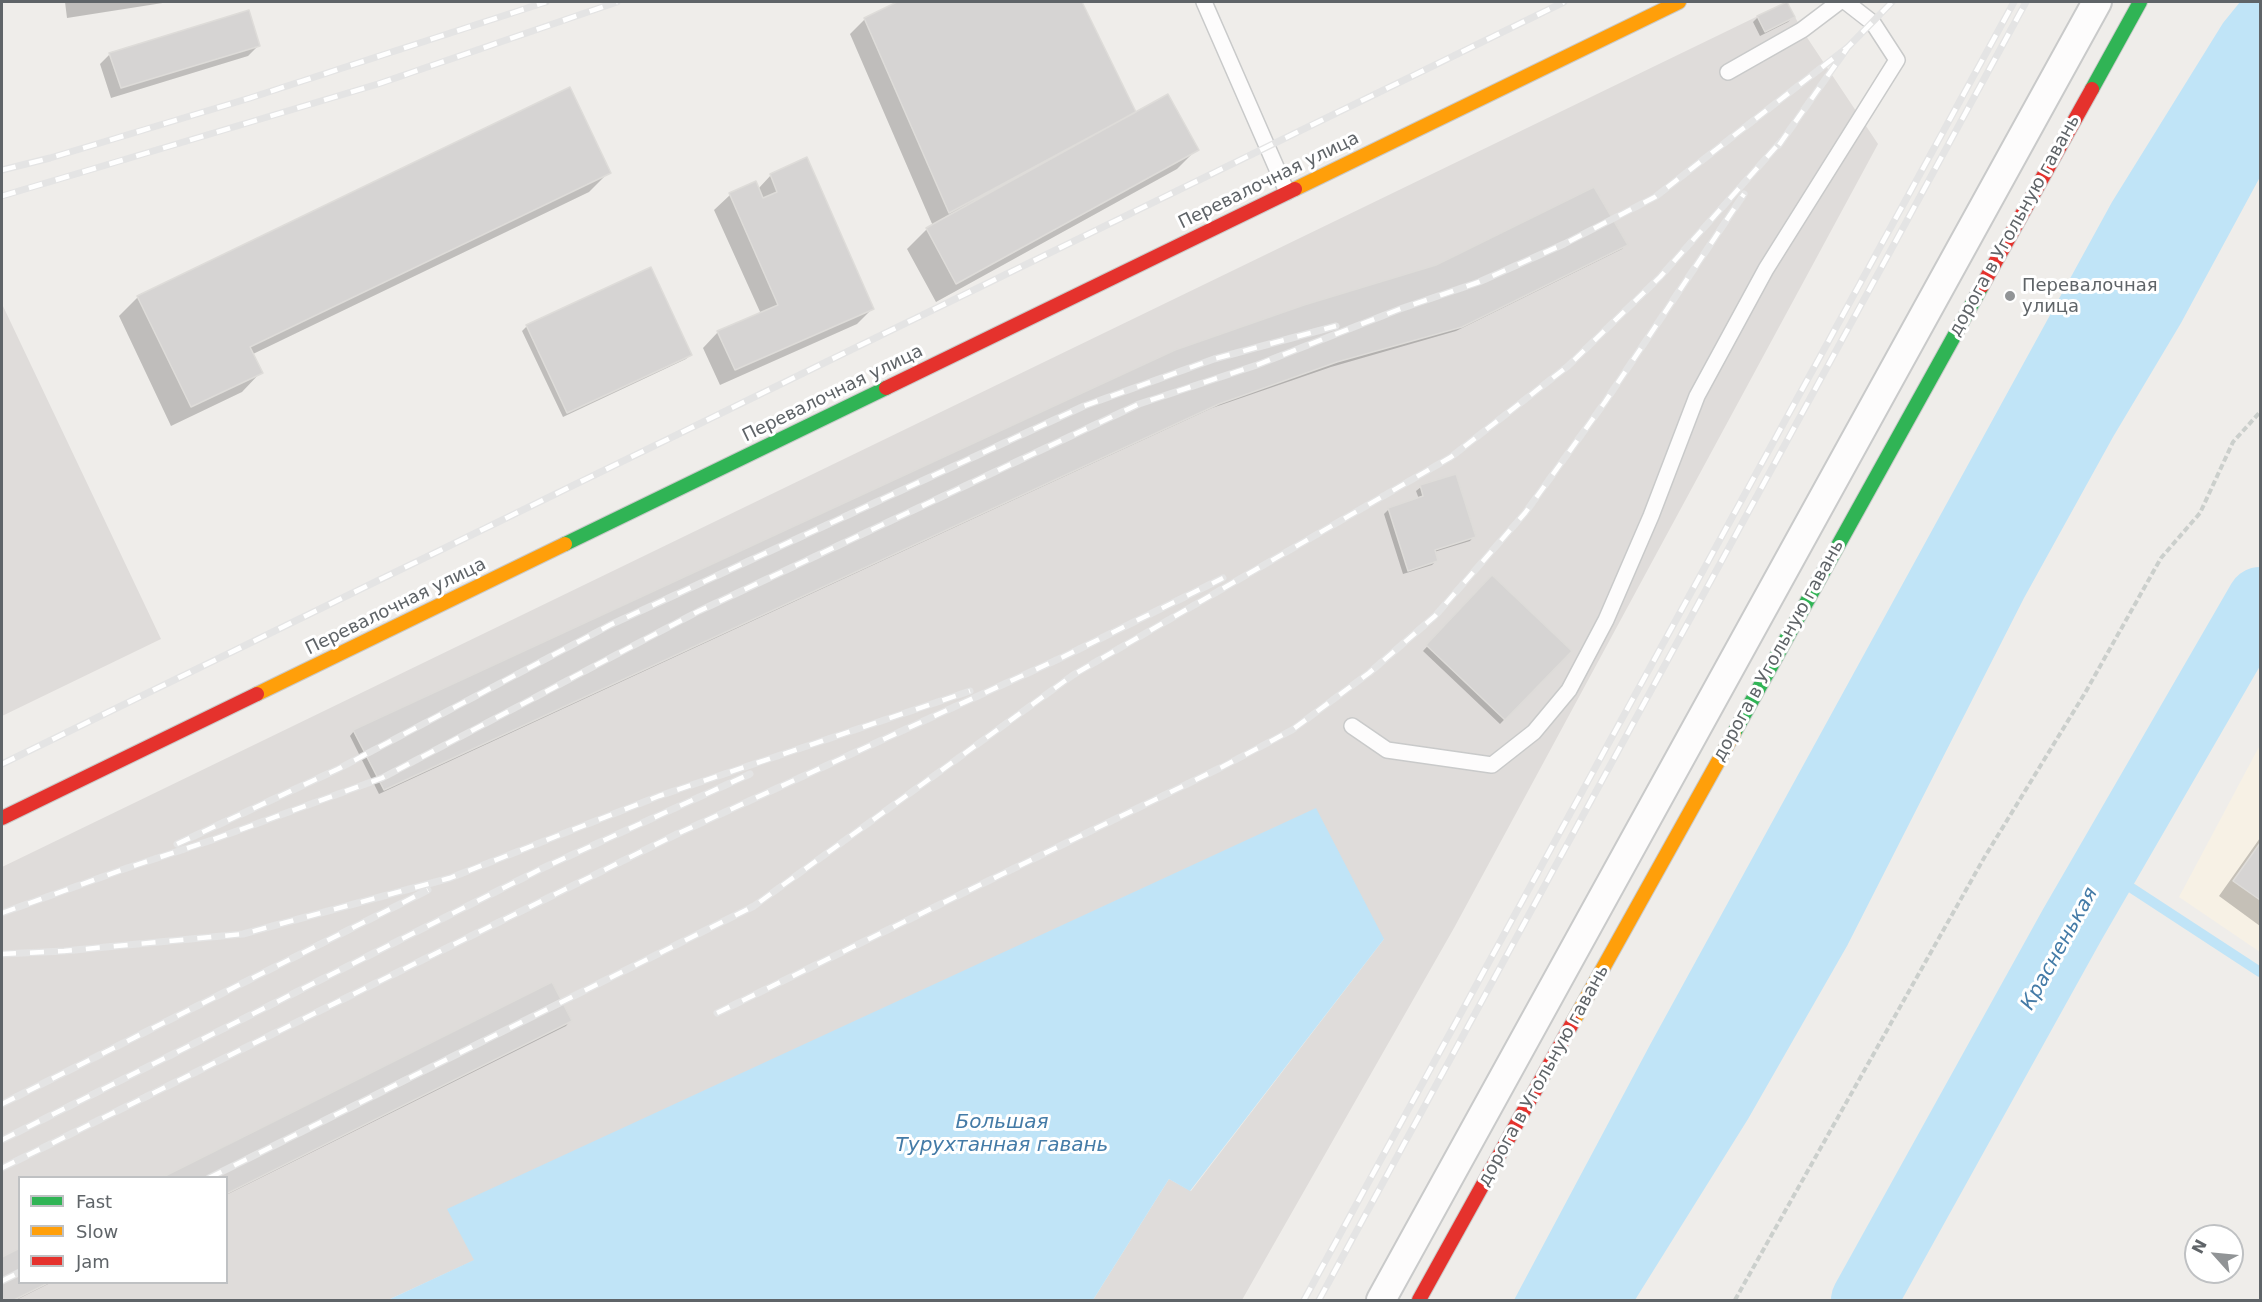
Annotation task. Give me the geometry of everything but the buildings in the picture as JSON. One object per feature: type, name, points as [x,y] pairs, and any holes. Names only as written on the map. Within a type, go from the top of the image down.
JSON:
[{"type":"street","name":"Перевалочная улица","points":[[2,818],[1679,2]]},
{"type":"street","name":"дорога в Угольную гавань","points":[[1382,1300],[2097,2]]},
{"type":"street","name":"дорога в Угольную гавань","points":[[1419,1300],[2140,2]]},
{"type":"lane","points":[[1204,2],[1287,192]]},
{"type":"lane","points":[[1728,72],[1802,30],[1839,2]]},
{"type":"lane","points":[[1352,726],[1387,750],[1492,765],[1534,732],[1569,690],[1606,620],[1651,516],[1697,396],[1766,269],[1897,60],[1873,23],[1846,2]]},
{"type":"path","points":[[1735,1300],[1984,858],[2085,693],[2161,558],[2200,513],[2233,442],[2260,412]]},
{"type":"shaded area","points":[[1787,2],[1802,30],[1878,144],[1454,928],[1242,1300],[1093,1300],[1169,1179],[1191,1191],[1384,939],[448,1209],[475,1260],[388,1300],[2,1300],[2,867]]},
{"type":"shaded area","points":[[2,304],[161,639],[2,716]]},
{"type":"shaded area","points":[[2260,745],[2260,952],[2179,897]]},
{"type":"water","points":[[2240,2],[2260,2],[2260,177],[2181,323],[2113,437],[2024,598],[1847,946],[1748,1119],[1635,1300],[1514,1300],[1651,1043],[2112,202],[2223,23]]},
{"type":"water","name":"Большая Турухтанная гавань","points":[[1316,808],[1384,939],[1190,1191],[1169,1179],[1093,1300],[388,1300],[474,1260],[447,1209]]},
{"type":"waterway","name":"Красненькая","points":[[1864,1300],[2072,925],[2260,600]]},
{"type":"waterway","points":[[2104,870],[2260,972]]},
{"type":"railway","points":[[2,170],[50,158],[250,98],[546,2]]},
{"type":"railway","points":[[2,196],[378,84],[617,2]]},
{"type":"railway","points":[[2,764],[1564,2]]},
{"type":"railway","points":[[1779,145],[1848,47],[1892,2]]},
{"type":"railway","points":[[1304,1300],[2014,2]]},
{"type":"railway","points":[[1319,1300],[2026,2]]},
{"type":"railway","points":[[2,913],[382,778],[699,611],[1139,404],[1257,365],[1400,309],[1479,282],[1564,244],[1655,197],[1848,47]]},
{"type":"railway","points":[[213,1176],[754,906],[1073,675],[1451,457],[1568,366],[1660,277],[1784,138]]},
{"type":"railway","points":[[717,1013],[1222,767],[1292,730],[1369,673],[1435,616],[1525,513],[1605,402],[1744,194]]},
{"type":"railway","points":[[177,844],[338,769],[610,625],[1084,406],[1214,359],[1336,326]]},
{"type":"railway","points":[[2,1168],[677,834],[1063,657],[1223,578]]},
{"type":"railway","points":[[2,954],[64,951],[243,934],[450,878],[659,796],[970,691]]},
{"type":"railway","points":[[2,1140],[545,867],[750,774]]},
{"type":"railway","points":[[2,1104],[428,890]]},
{"type":"railway","points":[[2,1281],[18,1273]]},
{"type":"traffic: fast","points":[[2092,89],[2140,2]]},
{"type":"traffic: fast","points":[[1734,733],[1982,286]]},
{"type":"traffic: fast","points":[[565,544],[886,388]]},
{"type":"traffic: slow","points":[[1295,189],[1679,2]]},
{"type":"traffic: slow","points":[[257,694],[565,544]]},
{"type":"traffic: slow","points":[[1573,1022],[1734,733]]},
{"type":"traffic: jam","points":[[1982,286],[2092,89]]},
{"type":"traffic: jam","points":[[886,388],[1295,189]]},
{"type":"traffic: jam","points":[[2,818],[257,694]]},
{"type":"traffic: jam","points":[[1419,1300],[1573,1022]]},
{"type":"place","name":"Перевалочная улица","points":[[2010,296]]}]
